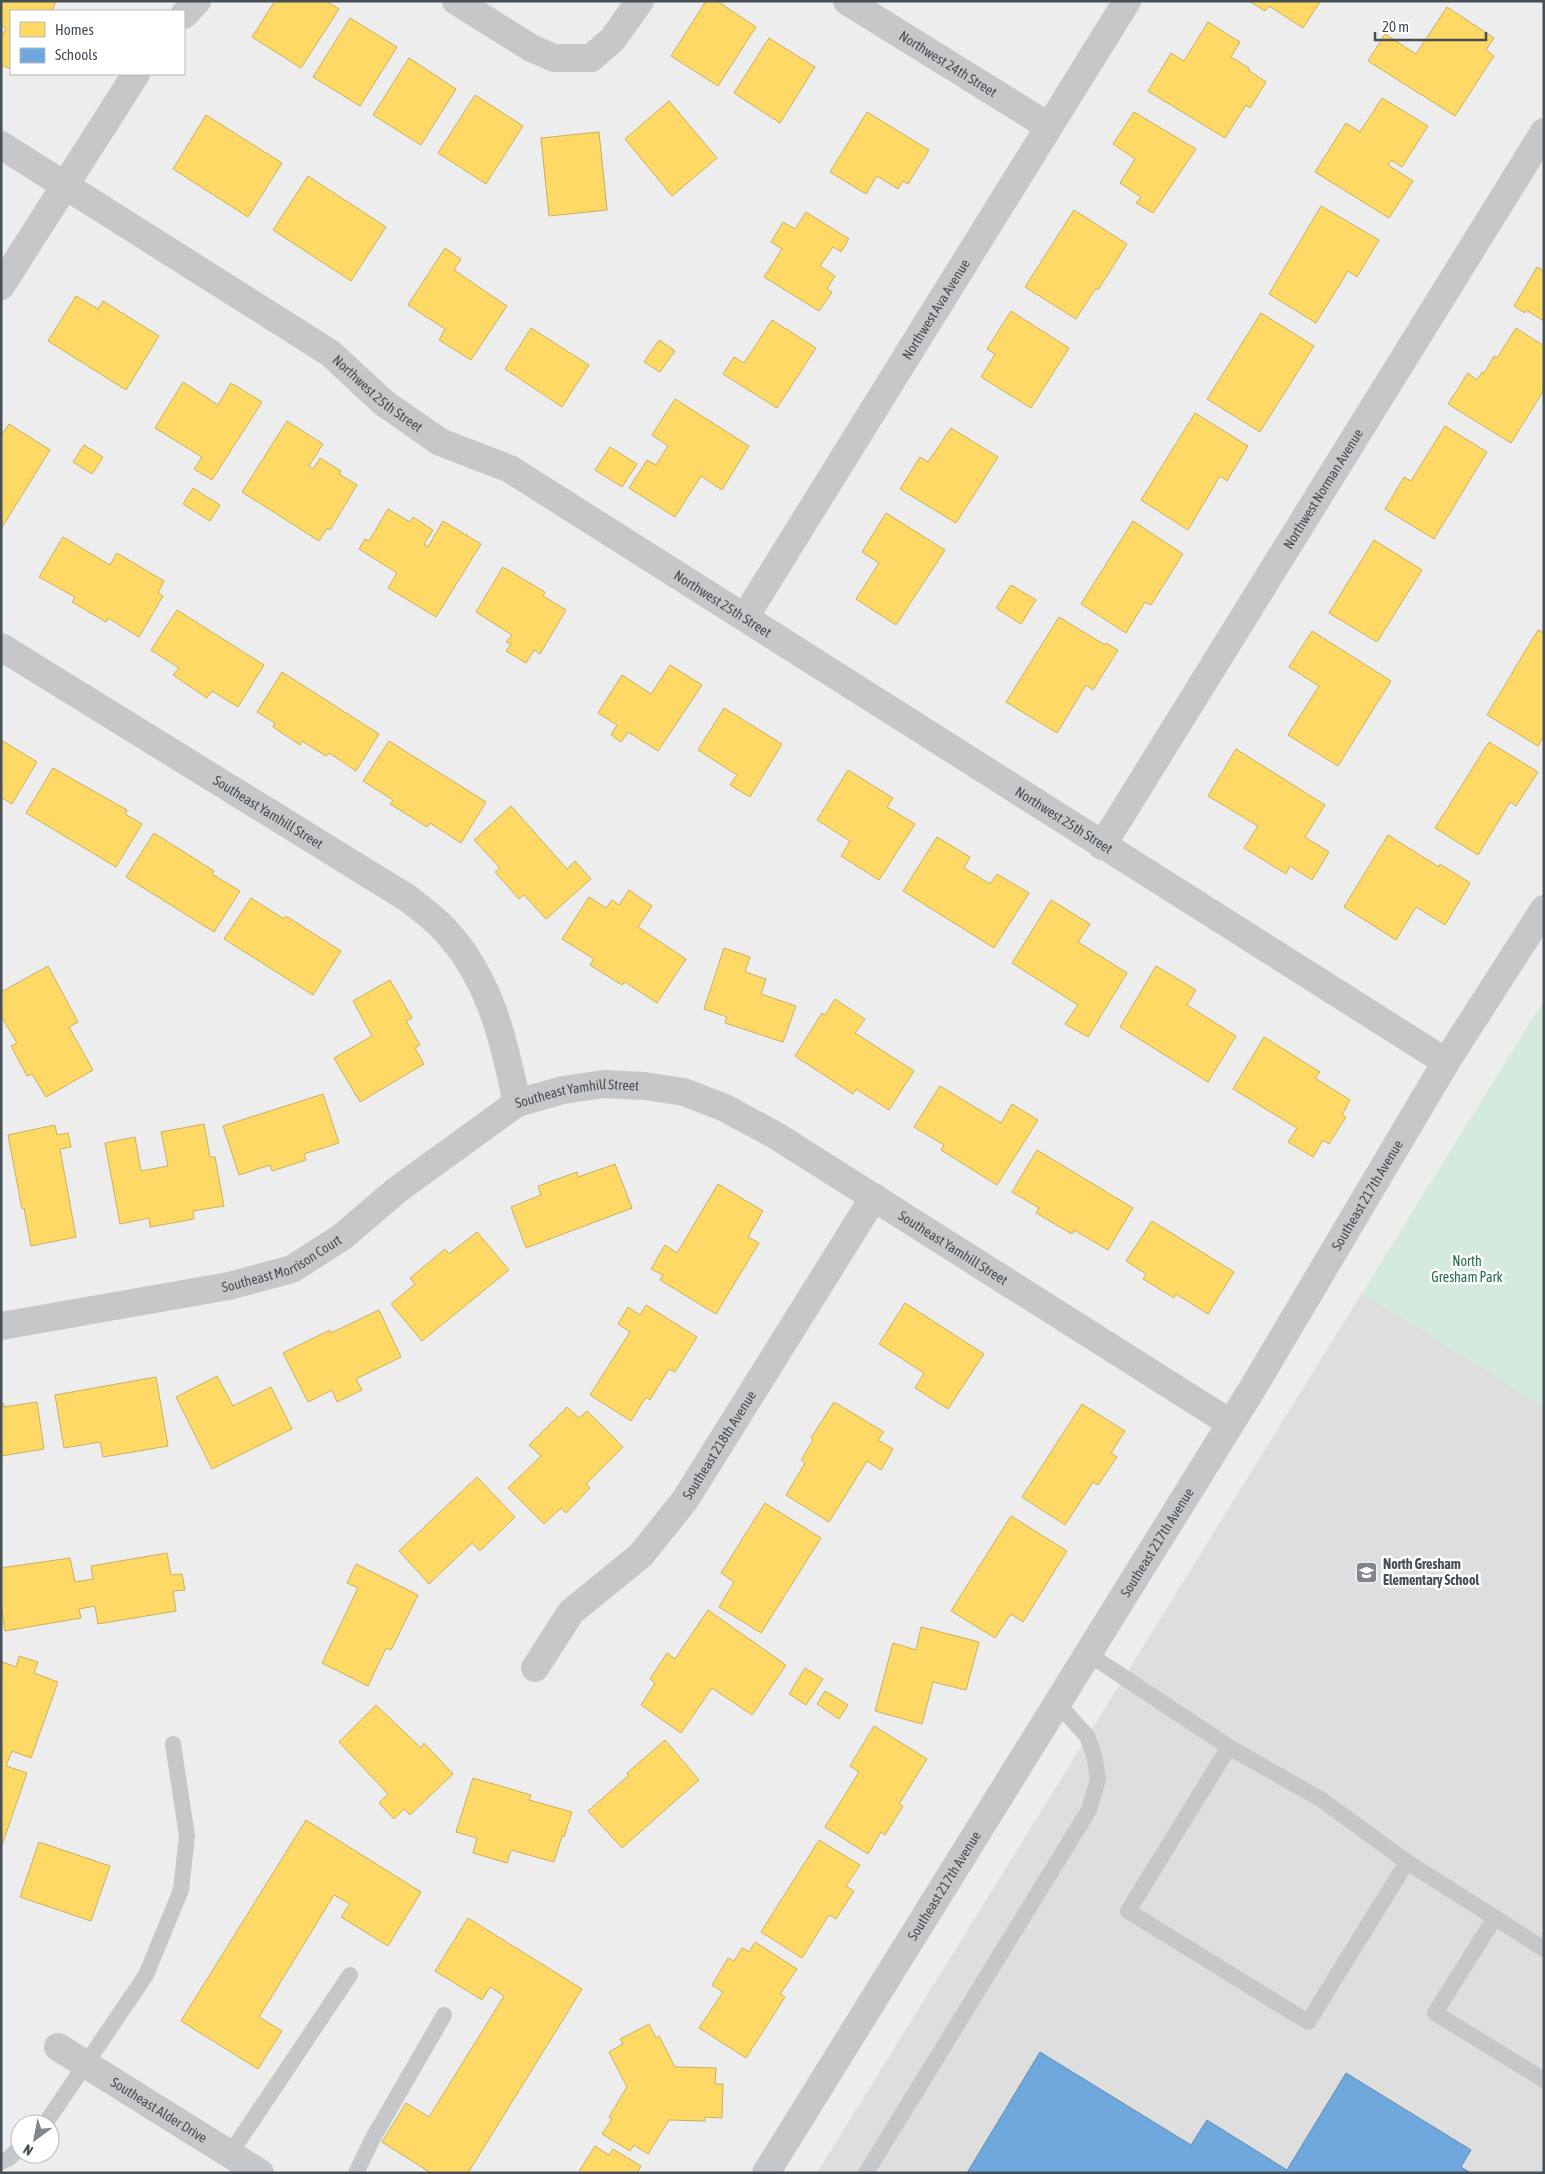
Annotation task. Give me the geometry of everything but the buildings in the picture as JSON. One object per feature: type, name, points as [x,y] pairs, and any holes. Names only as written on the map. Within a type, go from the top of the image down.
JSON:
[{"type":"street","points":[[185,14],[197,1]]},
{"type":"street","points":[[456,1],[531,48],[554,58],[591,58],[612,40],[640,1]]},
{"type":"street","name":"Northwest 24th Street","points":[[847,1],[1048,126]]},
{"type":"street","name":"Northwest Ava Avenue","points":[[745,617],[1127,1]]},
{"type":"street","points":[[1,286],[135,75]]},
{"type":"street","name":"Northwest Norman Avenue","points":[[1102,846],[1544,132]]},
{"type":"street","name":"Northwest 25th Street","points":[[1,145],[330,353],[384,403],[440,442],[510,469],[1102,846],[1446,1062]]},
{"type":"street","name":"Southeast Yamhill Street","points":[[1,647],[409,899],[444,929],[472,965],[493,1006],[506,1051],[517,1103],[563,1090],[604,1084],[644,1086],[684,1092],[725,1108],[775,1135],[1230,1422]]},
{"type":"street","name":"Southeast 217th Avenue","points":[[766,2173],[1254,1386],[1446,1062],[1544,909]]},
{"type":"street","name":"Southeast Morrison Court","points":[[1,1326],[229,1286],[292,1269],[342,1237],[397,1190],[517,1103]]},
{"type":"street","name":"Southeast 218th Avenue","points":[[535,1668],[571,1612],[641,1555],[685,1500],[874,1197]]},
{"type":"street","name":"Southeast Alder Drive","points":[[58,2047],[260,2173]]},
{"type":"lane","points":[[1087,1653],[1229,1747],[1322,1800],[1407,1862],[1544,1949]]},
{"type":"lane","points":[[866,2173],[1089,1810],[1098,1779],[1094,1754],[1088,1736],[1057,1703]]},
{"type":"lane","points":[[52,2114],[146,1975],[181,1890],[187,1836],[173,1744]]},
{"type":"lane","points":[[1229,1747],[1128,1910],[1308,2022],[1407,1862]]},
{"type":"lane","points":[[1494,1919],[1435,2014],[1544,2080]]},
{"type":"lane","points":[[230,2154],[350,1975]]},
{"type":"lane","points":[[356,2173],[373,2138],[444,2015]]},
{"type":"shaded area","name":"North Gresham Elementary School","points":[[1362,1293],[1544,1407],[1544,2173],[817,2173]]},
{"type":"green space","name":"North Gresham Park","points":[[1544,1000],[1544,1407],[1362,1293]]},
{"type":"place","name":"North Gresham Elementary School","points":[[1367,1572]]}]
